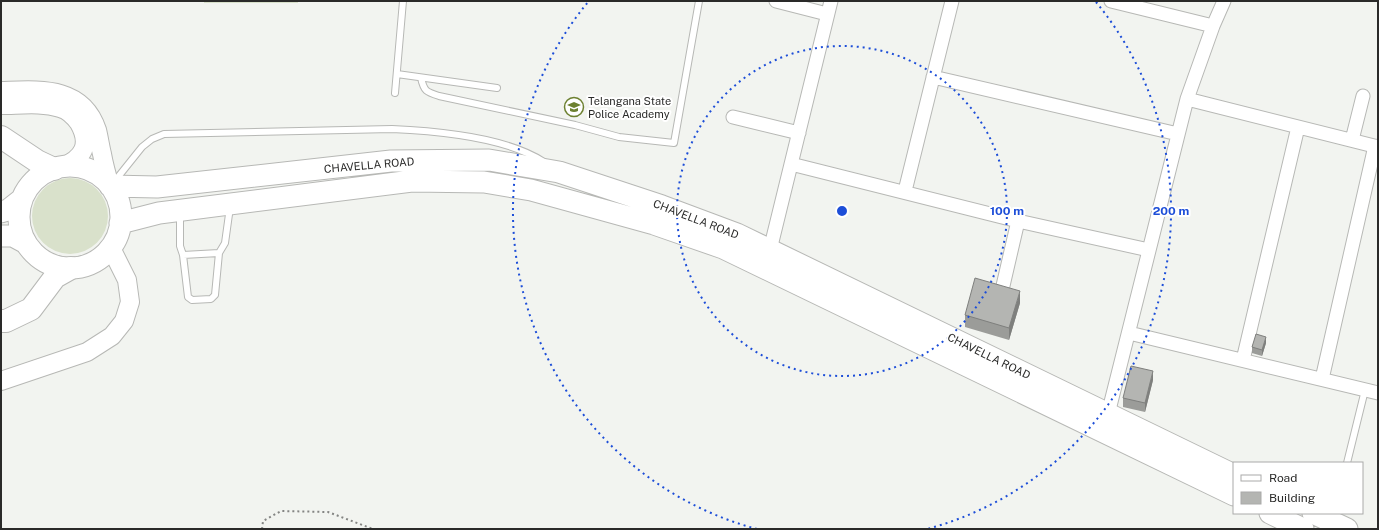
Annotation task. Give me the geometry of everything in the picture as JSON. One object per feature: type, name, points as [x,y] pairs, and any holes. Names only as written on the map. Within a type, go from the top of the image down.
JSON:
[{"type":"highway","points":[[1,137],[37,161],[58,168]]},
{"type":"highway","name":"CHAVELLA ROAD","points":[[110,186],[157,187],[391,160],[489,160],[559,172],[662,206],[737,234],[770,250],[933,339],[1233,494]]},
{"type":"highway","points":[[1,212],[8,210],[22,199],[30,186],[41,176],[58,168],[73,166],[84,168],[103,178],[118,198],[121,213],[117,239],[111,248],[100,259],[86,266],[71,268],[53,265],[38,256],[26,243],[14,236],[1,236]]},
{"type":"highway","name":"CHAVELLA ROAD","points":[[120,223],[159,213],[412,181],[484,182],[531,190],[654,224],[722,248],[1108,414],[1233,475]]},
{"type":"highway","points":[[22,199],[19,214],[21,229],[26,243]]},
{"type":"highway","points":[[1,321],[6,321],[32,309],[55,277],[71,268]]},
{"type":"highway","points":[[1272,514],[1303,529]]},
{"type":"main road","points":[[1,91],[49,91],[65,95],[81,105],[93,121],[97,131],[110,186]]},
{"type":"main road","points":[[1,105],[54,106],[69,112],[77,120],[85,137],[83,151],[72,163],[58,168]]},
{"type":"main road","points":[[1,382],[88,352],[112,336],[124,321],[130,302],[127,280],[111,248]]},
{"type":"street","points":[[776,1],[828,14]]},
{"type":"street","points":[[770,250],[831,1]]},
{"type":"street","points":[[906,191],[952,1]]},
{"type":"street","points":[[1111,1],[1213,26]]},
{"type":"street","points":[[1108,414],[1187,99],[1213,26],[1224,1]]},
{"type":"street","points":[[933,77],[1178,134]]},
{"type":"street","points":[[1352,140],[1363,96]]},
{"type":"street","points":[[1187,99],[1376,146],[1322,379]]},
{"type":"street","points":[[733,116],[798,133]]},
{"type":"street","points":[[1242,360],[1298,127]]},
{"type":"street","points":[[791,164],[906,191],[1018,221],[1149,250]]},
{"type":"street","points":[[998,304],[1018,221]]},
{"type":"street","points":[[1128,333],[1378,393]]},
{"type":"lane","points":[[395,93],[403,1]]},
{"type":"lane","points":[[421,78],[424,88],[428,93],[439,96],[575,125],[619,137],[674,143],[699,1]]},
{"type":"lane","points":[[397,74],[497,88]]},
{"type":"lane","points":[[110,186],[142,147],[152,139],[164,134],[392,128],[430,130],[509,146],[533,155],[559,172]]},
{"type":"lane","points":[[180,211],[180,246],[183,255],[188,297],[192,300],[211,298],[215,295],[219,253],[225,243],[231,204]]},
{"type":"lane","points":[[183,255],[219,253]]},
{"type":"lane","points":[[1347,462],[1365,390]]},
{"type":"path","points":[[262,529],[263,521],[281,511],[328,512],[373,529]]},
{"type":"green space","points":[[204,1],[298,1],[298,3],[204,3]]},
{"type":"green space","points":[[70,178],[85,181],[97,189],[105,201],[108,216],[105,231],[97,243],[85,251],[70,254],[55,251],[43,243],[35,231],[32,216],[35,201],[43,189],[55,181]]},
{"type":"building","points":[[975,278],[1020,291],[1009,328],[965,315]]},
{"type":"building","points":[[1256,334],[1266,337],[1262,350],[1252,347]]},
{"type":"building","points":[[1131,366],[1153,371],[1145,403],[1123,398]]},
{"type":"place","name":"Telangana State Police Academy","points":[[574,107]]}]
